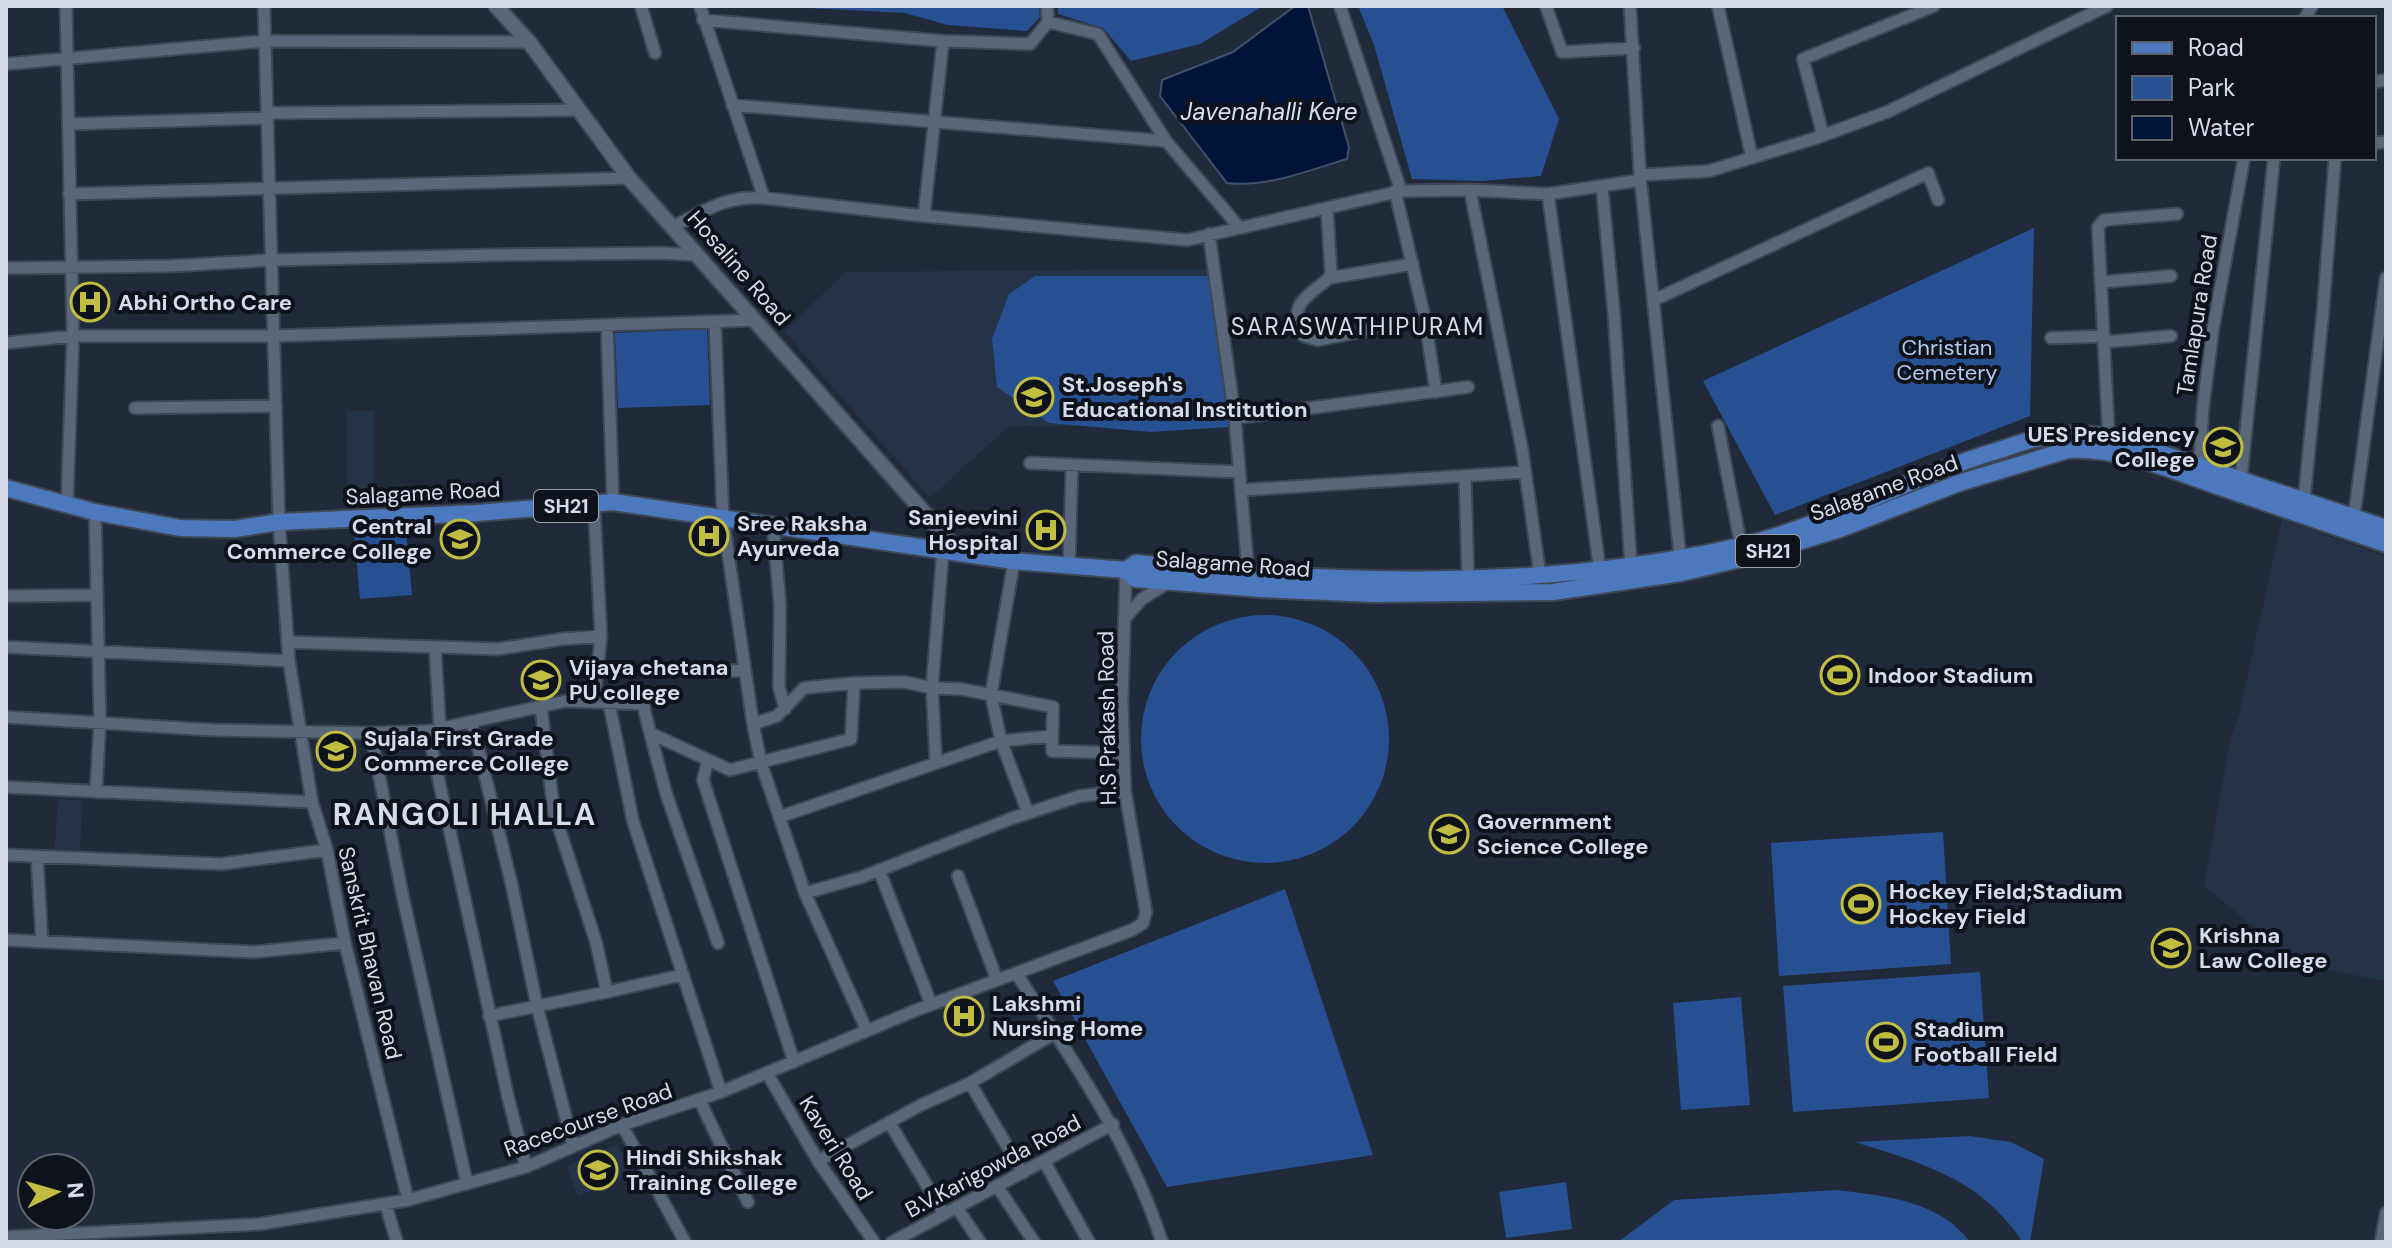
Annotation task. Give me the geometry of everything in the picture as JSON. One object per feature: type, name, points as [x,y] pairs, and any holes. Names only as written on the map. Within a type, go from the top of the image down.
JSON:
[{"type":"main road","points":[[1126,570],[1136,563],[1220,572],[1249,580],[1540,575],[1631,567],[1741,546],[1840,513],[1972,458],[2046,436],[2081,433],[2198,472],[2386,544]]},
{"type":"main road","name":"Salagame Road","points":[[6,488],[95,512],[180,528],[235,529],[279,522],[477,513],[613,502],[1014,561],[1126,570],[1136,579],[1170,582],[1249,580],[1374,594],[1536,593],[1681,573],[1749,557],[1840,529],[1959,483],[2068,450],[2109,444]]},
{"type":"main road","points":[[2198,472],[2241,479],[2386,528]]},
{"type":"street","points":[[66,6],[73,336],[67,504]]},
{"type":"street","name":"Sanskrit Bhavan Road","points":[[264,6],[279,522],[289,661],[312,802],[327,850],[345,943],[408,1200]]},
{"type":"street","name":"Hosaline Road","points":[[496,6],[529,42],[629,178],[756,320],[951,550]]},
{"type":"street","points":[[641,6],[655,53]]},
{"type":"street","points":[[700,6],[764,198]]},
{"type":"street","points":[[703,20],[943,41],[1030,44],[1048,22],[1047,6]]},
{"type":"street","points":[[1340,6],[1398,191],[1425,319],[1436,392]]},
{"type":"street","points":[[1546,6],[1562,52],[1634,48]]},
{"type":"street","points":[[1630,6],[1640,177],[1680,556]]},
{"type":"street","points":[[1718,6],[1752,158]]},
{"type":"street","points":[[1823,135],[1803,59],[1934,6]]},
{"type":"street","points":[[674,226],[742,196],[1187,240],[1398,191],[1470,190],[1548,194],[1640,177],[1709,171],[1887,112],[2107,6]]},
{"type":"street","points":[[1048,22],[1098,34],[1166,141],[1239,227]]},
{"type":"street","points":[[6,64],[265,41],[529,42]]},
{"type":"street","points":[[924,216],[943,41]]},
{"type":"street","points":[[732,105],[1166,141]]},
{"type":"street","points":[[69,124],[267,115],[578,110]]},
{"type":"street","name":"Tamlapura Road","points":[[2198,472],[2213,329],[2244,160]]},
{"type":"street","points":[[2241,479],[2274,160]]},
{"type":"street","points":[[2304,500],[2335,160]]},
{"type":"street","points":[[1654,300],[1928,173],[1938,200]]},
{"type":"street","points":[[69,194],[629,178]]},
{"type":"street","points":[[1602,186],[1631,567]]},
{"type":"street","points":[[1470,190],[1525,472],[1540,575]]},
{"type":"street","points":[[1548,194],[1600,571]]},
{"type":"street","points":[[1327,209],[1329,278]]},
{"type":"street","points":[[2109,444],[2100,222],[2177,214]]},
{"type":"street","points":[[1209,234],[1235,418],[1249,580]]},
{"type":"street","points":[[6,268],[171,266],[272,260],[661,253],[696,255]]},
{"type":"street","points":[[1413,264],[1329,278],[1303,298],[1299,305],[1298,325],[1304,336],[1311,340],[1425,319]]},
{"type":"street","points":[[2102,282],[2171,276]]},
{"type":"street","points":[[2354,517],[2386,278]]},
{"type":"street","points":[[6,343],[73,336],[274,336],[756,320]]},
{"type":"street","points":[[715,322],[723,518],[761,763],[805,893],[867,1031]]},
{"type":"street","points":[[607,325],[613,502]]},
{"type":"street","points":[[2051,338],[2171,336]]},
{"type":"street","points":[[1235,418],[1468,387]]},
{"type":"street","points":[[135,408],[276,406]]},
{"type":"street","points":[[1718,426],[1741,546]]},
{"type":"street","points":[[1030,463],[1239,472]]},
{"type":"street","points":[[1069,567],[1072,467]]},
{"type":"street","points":[[1241,490],[1525,472]]},
{"type":"street","points":[[1465,476],[1468,577]]},
{"type":"street","points":[[594,504],[601,636],[594,702]]},
{"type":"street","points":[[95,512],[100,722],[96,792]]},
{"type":"street","points":[[773,525],[780,605],[778,680],[785,709]]},
{"type":"street","points":[[936,763],[932,688],[951,550]]},
{"type":"street","points":[[1014,561],[991,695],[1001,741],[1028,813]]},
{"type":"street","name":"H.S Prakash Road","points":[[1126,570],[1125,791],[1146,912]]},
{"type":"street","points":[[1125,618],[1142,599],[1170,582]]},
{"type":"street","points":[[6,596],[96,595]]},
{"type":"street","points":[[288,642],[498,649],[601,636]]},
{"type":"street","points":[[6,647],[289,661]]},
{"type":"street","points":[[435,647],[434,730],[489,1016],[526,1167]]},
{"type":"street","points":[[672,669],[713,672],[745,670]]},
{"type":"street","points":[[753,724],[777,716],[808,686],[904,682],[932,688],[961,689],[1053,707],[1052,751],[1123,753]]},
{"type":"street","points":[[650,733],[730,770],[761,763],[851,739],[854,683]]},
{"type":"street","points":[[6,717],[213,730],[371,733],[434,730],[566,701],[643,704],[666,793],[718,943]]},
{"type":"street","points":[[609,703],[633,821],[721,1092]]},
{"type":"street","points":[[541,707],[554,812],[596,942],[607,992]]},
{"type":"street","points":[[472,722],[512,886],[537,1006],[573,1145]]},
{"type":"street","points":[[371,733],[402,893],[467,1184]]},
{"type":"street","points":[[779,817],[1001,741],[1052,736]]},
{"type":"street","points":[[708,760],[703,780],[794,1062]]},
{"type":"street","points":[[6,787],[312,802]]},
{"type":"street","points":[[805,893],[879,870],[1080,796],[1125,791]]},
{"type":"street","points":[[6,855],[221,864],[327,850]]},
{"type":"street","points":[[37,856],[42,942]]},
{"type":"street","points":[[879,870],[931,1004]]},
{"type":"street","points":[[958,876],[997,980]]},
{"type":"street","name":"Racecourse Road","points":[[6,1237],[260,1224],[386,1206],[467,1184],[526,1167],[622,1125],[700,1101],[931,1004],[1132,930],[1143,923],[1146,912]]},
{"type":"street","points":[[6,940],[254,952],[345,943]]},
{"type":"street","points":[[1016,973],[1113,1124],[1147,1196],[1162,1242]]},
{"type":"street","points":[[489,1016],[682,975]]},
{"type":"street","points":[[818,1161],[970,1083],[1055,1033]]},
{"type":"street","name":"Kaveri Road","points":[[767,1073],[818,1161],[874,1242]]},
{"type":"street","points":[[970,1083],[1023,1173]]},
{"type":"street","points":[[700,1101],[748,1202]]},
{"type":"street","points":[[889,1122],[944,1214]]},
{"type":"street","name":"B.V.Karigowda Road","points":[[892,1242],[1113,1124]]},
{"type":"street","points":[[622,1125],[685,1242]]},
{"type":"street","points":[[1044,1161],[1089,1242]]},
{"type":"street","points":[[997,1186],[1034,1242]]},
{"type":"street","points":[[386,1206],[397,1242]]},
{"type":"street","points":[[957,1208],[980,1242]]},
{"type":"street","points":[[2381,1242],[2386,1213]]},
{"type":"shaded area","name":"St.Joseph's Educational Institution","points":[[1209,269],[1229,427],[1009,426],[930,498],[784,331],[846,272]]},
{"type":"shaded area","points":[[347,411],[374,411],[374,488],[347,489]]},
{"type":"shaded area","name":"UES Presidency College","points":[[2208,429],[2242,432],[2238,467],[2205,461]]},
{"type":"shaded area","points":[[2282,519],[2386,557],[2386,981],[2300,965],[2204,886],[2230,741],[2239,715]]},
{"type":"shaded area","points":[[58,799],[82,801],[80,857],[54,856]]},
{"type":"shaded area","name":"Hindi Shikshak Training College","points":[[618,1144],[631,1174],[578,1196],[566,1166]]},
{"type":"green space","points":[[770,6],[1039,6],[1040,17],[1027,31],[948,25],[905,13]]},
{"type":"green space","points":[[1058,6],[1263,6],[1200,44],[1131,61],[1103,28],[1058,14]]},
{"type":"green space","points":[[1358,6],[1502,6],[1559,119],[1541,176],[1481,181],[1412,179],[1374,45]]},
{"type":"green space","name":"Christian Cemetery","points":[[2034,228],[2030,416],[1775,515],[1703,381]]},
{"type":"green space","points":[[1035,276],[1210,276],[1229,427],[1151,432],[1049,423],[997,387],[992,339],[1009,294]]},
{"type":"green space","points":[[707,329],[710,405],[618,408],[615,333]]},
{"type":"green space","points":[[406,528],[412,595],[360,599],[354,532]]},
{"type":"green space","points":[[1265,615],[1312,625],[1334,636],[1352,652],[1368,670],[1379,692],[1389,739],[1379,786],[1368,808],[1352,826],[1334,842],[1312,853],[1265,863],[1218,853],[1196,842],[1178,826],[1162,808],[1151,786],[1141,739],[1151,692],[1162,670],[1178,652],[1196,636],[1218,625]]},
{"type":"green space","name":"Hockey Field;Stadium Hockey Field","points":[[1943,832],[1951,964],[1779,976],[1771,843]]},
{"type":"green space","points":[[1285,889],[1373,1155],[1167,1187],[1053,981]]},
{"type":"green space","name":"Stadium Football Field","points":[[1980,972],[1989,1098],[1793,1112],[1783,986]]},
{"type":"green space","points":[[1741,997],[1750,1105],[1681,1110],[1673,1003]]},
{"type":"green space","points":[[1969,1136],[2011,1142],[2044,1159],[2030,1242],[2022,1242],[1988,1202],[1953,1179],[1915,1162],[1855,1142]]},
{"type":"green space","points":[[1566,1182],[1572,1229],[1506,1238],[1499,1192]]},
{"type":"green space","points":[[1837,1190],[1910,1202],[1943,1217],[1970,1242],[1618,1242],[1674,1200]]},
{"type":"water","name":"Javenahalli Kere","points":[[1295,6],[1308,6],[1349,147],[1347,159],[1273,181],[1227,183],[1160,96],[1162,80],[1233,52]]},
{"type":"place","name":"Abhi Ortho Care","points":[[90,302]]},
{"type":"place","name":"St.Joseph's Educational Institution","points":[[1034,397]]},
{"type":"place","name":"UES Presidency College","points":[[2223,447]]},
{"type":"place","name":"Sanjeevini Hospital","points":[[1046,530]]},
{"type":"place","name":"Sree Raksha Ayurveda","points":[[709,536]]},
{"type":"place","name":"Central Commerce College","points":[[460,539]]},
{"type":"place","name":"Indoor Stadium","points":[[1840,675]]},
{"type":"place","name":"Vijaya chetana PU college","points":[[541,680]]},
{"type":"place","name":"Sujala First Grade Commerce College","points":[[336,751]]},
{"type":"place","name":"Government Science College","points":[[1449,834]]},
{"type":"place","name":"Hockey Field;Stadium Hockey Field","points":[[1861,904]]},
{"type":"place","name":"Krishna Law College","points":[[2171,948]]},
{"type":"place","name":"Lakshmi Nursing Home","points":[[964,1016]]},
{"type":"place","name":"Stadium Football Field","points":[[1886,1042]]},
{"type":"place","name":"Hindi Shikshak Training College","points":[[598,1170]]},
{"type":"district","name":"SARASWATHIPURAM","points":[[1358,326]]},
{"type":"district","name":"RANGOLI HALLA","points":[[465,814]]}]
